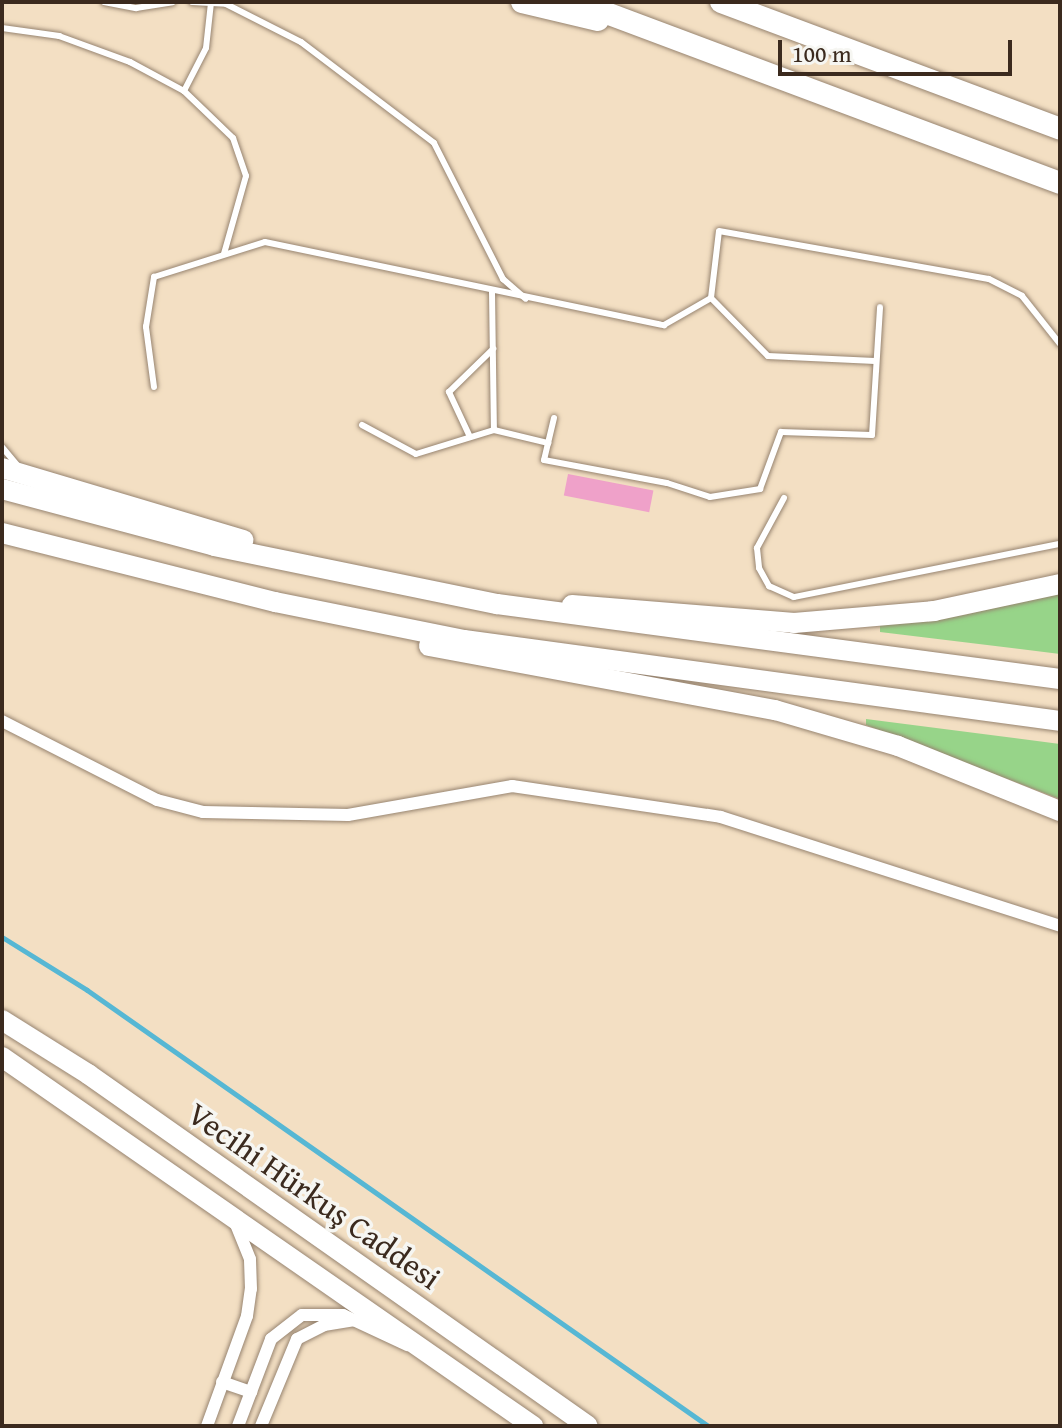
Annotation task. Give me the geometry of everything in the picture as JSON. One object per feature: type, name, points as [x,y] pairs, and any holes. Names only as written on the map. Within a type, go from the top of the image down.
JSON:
[{"type":"highway","points":[[522,2],[647,29]]},
{"type":"highway","points":[[577,2],[1060,183]]},
{"type":"highway","points":[[721,2],[1060,129]]},
{"type":"main road","points":[[2,468],[377,582]]},
{"type":"main road","points":[[2,489],[214,546],[377,582],[497,604],[1060,679]]},
{"type":"main road","points":[[2,533],[275,602],[544,653],[1060,721]]},
{"type":"main road","points":[[497,604],[599,605],[794,623],[934,611],[1060,584]]},
{"type":"main road","points":[[275,602],[361,630],[474,657],[775,710],[898,746],[1060,811]]},
{"type":"main road","name":"Vecihi Hürkuş Caddesi","points":[[2,1020],[109,1089],[588,1426]]},
{"type":"main road","name":"Vecihi Hürkuş Caddesi","points":[[2,1057],[231,1212],[533,1426]]},
{"type":"street","points":[[2,721],[157,800],[203,812],[348,815],[512,786],[721,817],[1060,926]]},
{"type":"street","points":[[207,1426],[247,1316],[251,1289],[250,1259],[231,1212]]},
{"type":"street","points":[[238,1426],[271,1339],[302,1315],[322,1313],[355,1320],[381,1337],[423,1349]]},
{"type":"street","points":[[261,1426],[297,1339],[324,1325],[355,1320]]},
{"type":"street","points":[[222,1382],[251,1392]]},
{"type":"lane","points":[[104,2],[136,8],[173,2]]},
{"type":"lane","points":[[192,2],[226,4],[301,42],[434,143],[503,279],[526,299]]},
{"type":"lane","points":[[184,91],[206,48],[211,3]]},
{"type":"lane","points":[[2,28],[97,47],[184,91],[233,138],[246,176],[224,254]]},
{"type":"lane","points":[[711,298],[719,231],[989,279],[1022,296],[1060,344]]},
{"type":"lane","points":[[154,387],[146,327],[154,277],[265,242],[492,292],[664,325],[711,298]]},
{"type":"lane","points":[[492,292],[494,430]]},
{"type":"lane","points":[[711,298],[768,356],[875,361]]},
{"type":"lane","points":[[554,418],[544,460],[667,483],[710,497],[760,489],[781,432],[872,435],[880,307]]},
{"type":"lane","points":[[470,437],[449,392],[493,349]]},
{"type":"lane","points":[[362,425],[416,454],[494,430],[548,443]]},
{"type":"lane","points":[[2,447],[26,475]]},
{"type":"lane","points":[[784,498],[769,518],[758,558],[769,586],[794,597],[1060,544]]},
{"type":"green space","points":[[1060,592],[1060,654],[880,632],[880,625],[964,615]]},
{"type":"green space","points":[[866,719],[1060,744],[1060,799],[866,725]]},
{"type":"building","points":[[568,474],[653,491],[649,512],[564,496]]},
{"type":"waterway","points":[[2,937],[87,990],[708,1426]]}]
